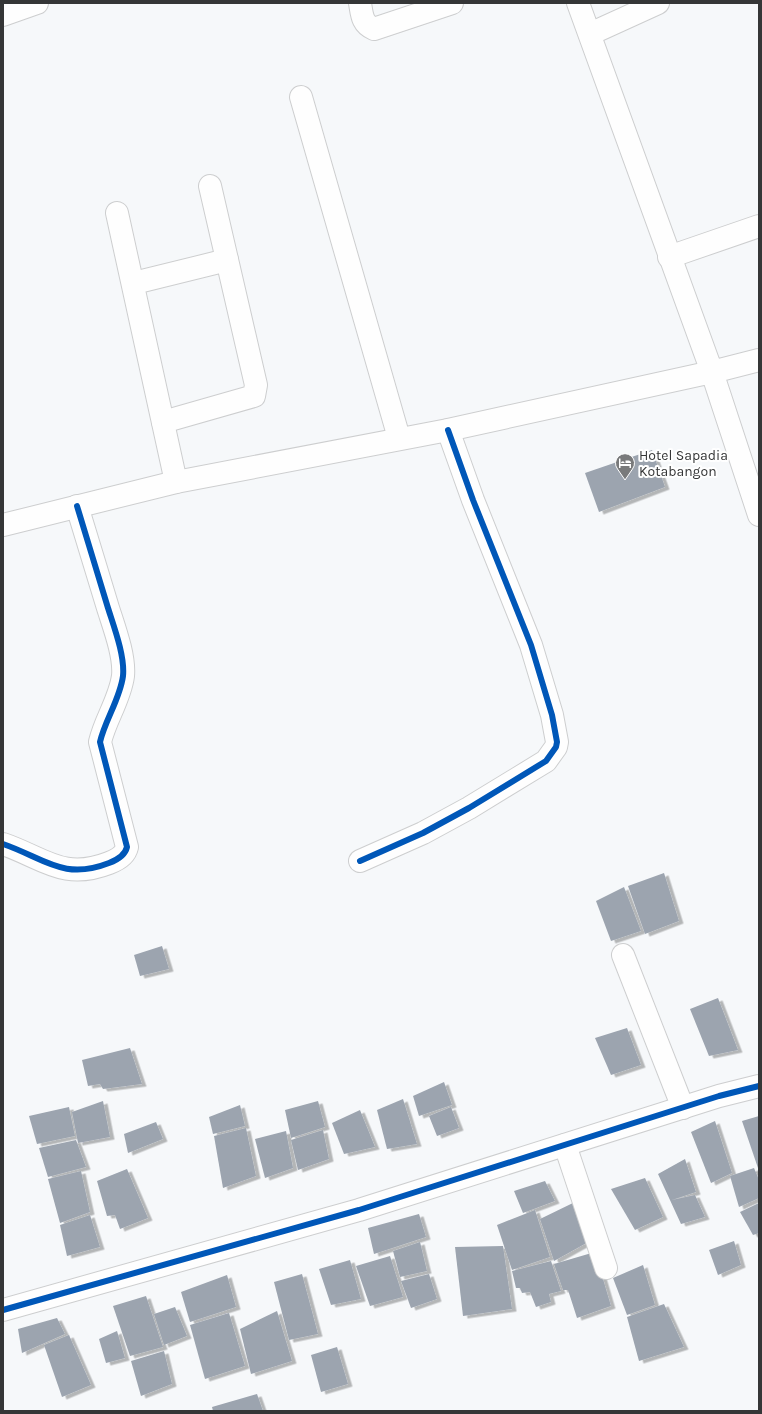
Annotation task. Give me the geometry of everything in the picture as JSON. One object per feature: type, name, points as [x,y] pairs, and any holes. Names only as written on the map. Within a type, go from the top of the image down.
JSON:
[{"type":"main road","points":[[3,15],[37,3]]},
{"type":"main road","points":[[360,3],[364,21],[367,26],[374,29],[452,3]]},
{"type":"main road","points":[[578,3],[712,372],[759,515]]},
{"type":"main road","points":[[590,34],[658,3]]},
{"type":"main road","points":[[301,97],[400,438]]},
{"type":"main road","points":[[163,422],[254,396],[256,385],[210,186]]},
{"type":"main road","points":[[117,212],[134,283],[176,482]]},
{"type":"main road","points":[[669,257],[759,226]]},
{"type":"main road","points":[[134,283],[227,260]]},
{"type":"main road","points":[[3,525],[176,482],[448,430],[712,372],[759,360]]},
{"type":"main road","points":[[360,861],[423,833],[469,808],[546,761],[556,747],[557,742],[552,715],[531,645],[473,500],[448,430]]},
{"type":"main road","points":[[3,844],[61,869],[69,870],[87,869],[104,865],[122,855],[127,847],[100,742],[102,732],[118,696],[123,676],[121,658],[116,632],[77,506]]},
{"type":"main road","points":[[623,955],[683,1108]]},
{"type":"main road","points":[[3,1310],[359,1210],[683,1108],[759,1086]]},
{"type":"main road","points":[[565,1145],[606,1268]]},
{"type":"building","name":"Hotel Sapadia Kotabangon","points":[[652,450],[665,487],[599,512],[585,473]]},
{"type":"building","points":[[664,873],[679,921],[645,934],[628,886]]},
{"type":"building","points":[[624,887],[641,931],[611,941],[596,901]]},
{"type":"building","points":[[162,946],[169,969],[140,976],[134,955]]},
{"type":"building","points":[[718,998],[738,1050],[709,1056],[690,1009]]},
{"type":"building","points":[[627,1028],[641,1065],[611,1075],[595,1038]]},
{"type":"building","points":[[130,1048],[142,1084],[103,1089],[100,1084],[88,1086],[82,1060]]},
{"type":"building","points":[[444,1082],[452,1105],[419,1116],[413,1096]]},
{"type":"building","points":[[403,1099],[417,1144],[387,1149],[377,1110]]},
{"type":"building","points":[[103,1101],[110,1137],[78,1143],[72,1112]]},
{"type":"building","points":[[318,1101],[325,1127],[291,1138],[285,1110]]},
{"type":"building","points":[[240,1105],[245,1126],[213,1134],[209,1117]]},
{"type":"building","points":[[69,1107],[75,1136],[37,1144],[29,1116]]},
{"type":"building","points":[[451,1107],[459,1128],[437,1136],[429,1116]]},
{"type":"building","points":[[360,1110],[375,1147],[344,1154],[332,1123]]},
{"type":"building","points":[[759,1116],[759,1171],[742,1121]]},
{"type":"building","points":[[715,1121],[732,1173],[711,1183],[691,1132]]},
{"type":"building","points":[[156,1122],[163,1139],[128,1153],[124,1134]]},
{"type":"building","points":[[246,1128],[256,1176],[223,1188],[214,1136]]},
{"type":"building","points":[[323,1130],[329,1159],[298,1170],[291,1140]]},
{"type":"building","points":[[286,1131],[293,1168],[265,1178],[255,1139]]},
{"type":"building","points":[[76,1140],[86,1167],[48,1177],[39,1148]]},
{"type":"building","points":[[685,1159],[696,1192],[672,1200],[695,1195],[705,1217],[681,1224],[658,1174]]},
{"type":"building","points":[[754,1168],[759,1180],[759,1198],[739,1207],[730,1176]]},
{"type":"building","points":[[127,1169],[148,1218],[120,1229],[115,1215],[107,1216],[97,1181]]},
{"type":"building","points":[[81,1171],[90,1212],[60,1223],[48,1179]]},
{"type":"building","points":[[645,1178],[663,1217],[635,1230],[611,1189]]},
{"type":"building","points":[[545,1181],[555,1201],[523,1213],[514,1191]]},
{"type":"building","points":[[575,1202],[590,1241],[554,1261],[540,1219]]},
{"type":"building","points":[[759,1203],[759,1233],[753,1235],[740,1212]]},
{"type":"building","points":[[535,1210],[550,1257],[512,1270],[497,1225]]},
{"type":"building","points":[[419,1214],[426,1237],[374,1254],[368,1228]]},
{"type":"building","points":[[90,1215],[100,1247],[67,1256],[60,1225]]},
{"type":"building","points":[[734,1241],[741,1265],[718,1275],[709,1250]]},
{"type":"building","points":[[420,1242],[427,1271],[400,1277],[393,1251]]},
{"type":"building","points":[[503,1246],[512,1309],[463,1316],[455,1247]]},
{"type":"building","points":[[595,1252],[611,1306],[577,1318],[568,1290],[563,1290],[554,1264]]},
{"type":"building","points":[[390,1256],[403,1297],[370,1306],[356,1266]]},
{"type":"building","points":[[350,1260],[361,1299],[331,1305],[319,1269]]},
{"type":"building","points":[[551,1261],[561,1291],[549,1294],[551,1302],[536,1307],[530,1292],[522,1293],[520,1288],[516,1288],[512,1271]]},
{"type":"building","points":[[643,1265],[655,1305],[627,1315],[613,1278]]},
{"type":"building","points":[[302,1274],[318,1334],[289,1340],[274,1282]]},
{"type":"building","points":[[429,1274],[437,1299],[411,1308],[401,1281]]},
{"type":"building","points":[[227,1275],[236,1307],[190,1322],[181,1292]]},
{"type":"building","points":[[146,1296],[163,1347],[130,1356],[113,1306]]},
{"type":"building","points":[[664,1304],[684,1347],[639,1361],[627,1317]]},
{"type":"building","points":[[175,1307],[187,1336],[164,1345],[154,1314]]},
{"type":"building","points":[[277,1311],[292,1361],[251,1374],[240,1329]]},
{"type":"building","points":[[229,1313],[245,1366],[205,1379],[190,1325]]},
{"type":"building","points":[[57,1318],[65,1334],[22,1353],[18,1329]]},
{"type":"building","points":[[117,1331],[125,1358],[106,1363],[99,1339]]},
{"type":"building","points":[[69,1335],[91,1385],[62,1397],[44,1345]]},
{"type":"building","points":[[337,1347],[348,1384],[321,1392],[311,1355]]},
{"type":"building","points":[[164,1351],[172,1384],[141,1396],[131,1361]]},
{"type":"building","points":[[257,1394],[263,1411],[213,1411],[212,1407]]},
{"type":"cycle path","points":[[360,861],[423,833],[469,808],[546,761],[556,747],[557,742],[552,715],[531,645],[473,500],[448,430]]},
{"type":"cycle path","points":[[3,844],[54,866],[79,870],[93,868],[109,863],[123,855],[127,847],[100,742],[121,685],[123,676],[121,651],[77,506]]},
{"type":"cycle path","points":[[3,1310],[359,1210],[719,1096],[759,1086]]},
{"type":"place","name":"Hotel Sapadia Kotabangon","points":[[625,480]]}]
